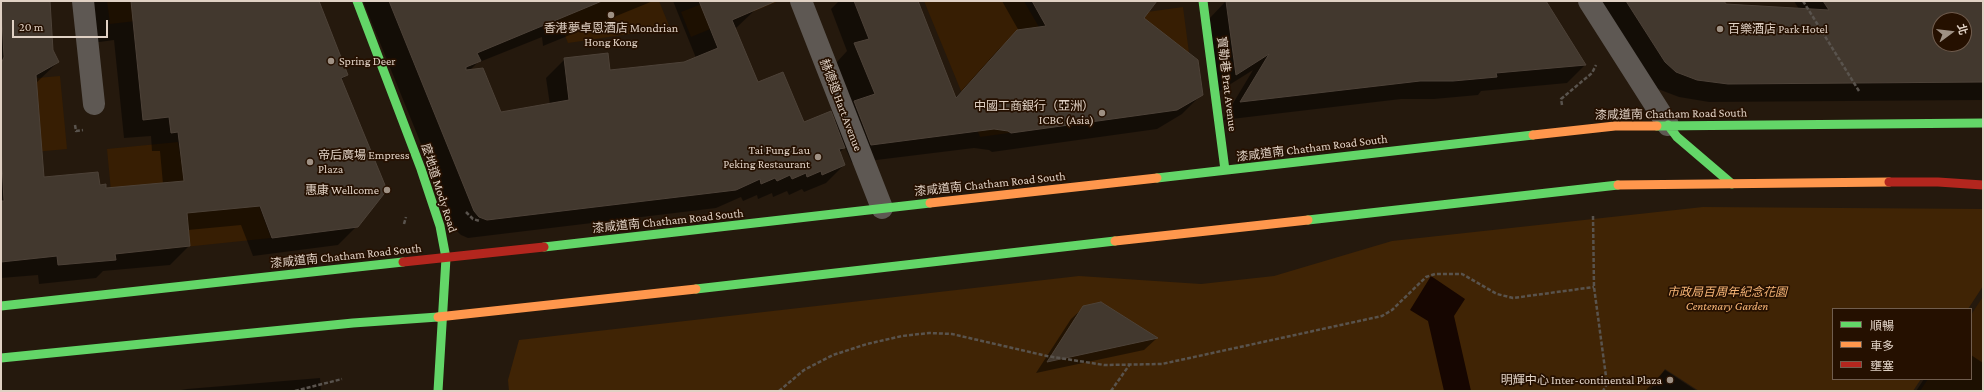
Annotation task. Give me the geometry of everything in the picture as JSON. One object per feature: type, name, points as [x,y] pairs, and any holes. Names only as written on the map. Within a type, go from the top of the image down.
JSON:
[{"type":"main road","name":"麼地道 Mody Road","points":[[357,1],[428,188],[440,226],[446,258],[444,317],[438,391]]},
{"type":"main road","name":"寶勒巷 Prat Avenue","points":[[1203,1],[1225,170]]},
{"type":"main road","name":"漆咸道南 Chatham Road South","points":[[1,306],[446,258],[1615,126],[1983,123]]},
{"type":"main road","points":[[1668,125],[1694,152],[1732,184]]},
{"type":"main road","points":[[1,358],[353,323],[444,317],[1614,185],[1938,182],[1983,185]]},
{"type":"street","points":[[83,1],[94,104]]},
{"type":"street","name":"赫德道 Hart Avenue","points":[[801,1],[882,208]]},
{"type":"street","points":[[1589,1],[1668,125]]},
{"type":"path","points":[[1803,1],[1859,91]]},
{"type":"path","points":[[1593,211],[1594,287],[1607,384],[1603,391]]},
{"type":"path","points":[[779,391],[804,370],[833,356],[867,344],[902,336],[952,334],[1047,356],[1104,365],[1162,364],[1382,316],[1392,310],[1426,277],[1435,274],[1462,274],[1497,294],[1513,298],[1594,287]]},
{"type":"path","points":[[1111,391],[1130,364]]},
{"type":"path","points":[[294,391],[342,379]]},
{"type":"shaded area","points":[[107,1],[174,1],[180,16],[110,24]]},
{"type":"shaded area","name":"香港夢卓恩酒店 Mondrian Hong Kong","points":[[551,1],[659,1],[670,28],[568,43]]},
{"type":"shaded area","points":[[709,1],[779,1],[691,37],[681,12]]},
{"type":"shaded area","points":[[924,1],[1024,1],[1039,27],[1183,7],[1194,91],[1188,104],[1177,110],[980,137]]},
{"type":"shaded area","points":[[60,76],[67,149],[1,155],[1,81]]},
{"type":"shaded area","points":[[233,135],[271,238],[117,254],[107,149],[178,142],[181,161],[179,143]]},
{"type":"shaded area","points":[[1431,276],[1465,299],[1454,316],[1471,391],[1444,391],[1428,321],[1410,310]]},
{"type":"shaded area","points":[[1982,298],[1983,391],[1920,391],[1927,380],[1972,380],[1972,313]]},
{"type":"green space","name":"市政局百周年紀念花園 Centenary Garden","points":[[1703,207],[1983,209],[1983,286],[1969,308],[1832,308],[1832,380],[1920,380],[1913,391],[1699,391],[1665,369],[1650,391],[509,391],[508,380],[519,340],[1079,276],[1201,284],[1274,276],[1392,241]]},
{"type":"building","points":[[1,1],[50,1],[53,50],[59,62],[36,75],[44,177],[98,172],[100,185],[106,184],[106,188],[184,181],[178,132],[171,133],[169,117],[143,120],[131,1],[319,1],[348,75],[341,78],[387,190],[358,227],[272,238],[260,206],[187,213],[190,246],[115,254],[116,260],[58,265],[57,256],[1,262],[1,201],[4,201],[1,146],[1,64],[4,57]]},
{"type":"building","points":[[389,1],[602,1],[477,53],[481,61],[466,67],[466,70],[483,68],[501,112],[569,100],[564,58],[608,53],[610,70],[684,62],[718,48],[699,1],[776,1],[732,20],[758,82],[783,72],[804,122],[831,111],[845,148],[839,149],[845,165],[822,175],[821,171],[807,177],[806,173],[792,179],[790,175],[777,181],[775,178],[761,184],[760,179],[736,190],[487,220],[479,217],[474,211]]},
{"type":"building","points":[[854,1],[918,1],[956,98],[1017,30],[1046,26],[1032,1],[1157,1],[1144,18],[1198,60],[1203,95],[1177,110],[1011,133],[1008,131],[994,129],[871,145],[854,101],[875,94],[854,43],[869,39]]},
{"type":"building","points":[[1226,1],[1546,1],[1586,65],[1496,73],[1497,77],[1453,81],[1420,81],[1240,102],[1269,54],[1236,75]]},
{"type":"building","points":[[1626,1],[1724,1],[1726,4],[1829,10],[1823,1],[1983,1],[1983,82],[1728,84],[1697,80],[1676,72],[1665,62]]},
{"type":"building","points":[[1101,302],[1158,338],[1047,362],[1083,306]]},
{"type":"traffic: fast","points":[[357,1],[421,169],[440,226],[446,258],[438,391]]},
{"type":"traffic: fast","points":[[1203,1],[1225,170]]},
{"type":"traffic: fast","points":[[1657,126],[1983,123]]},
{"type":"traffic: fast","points":[[1668,125],[1677,137],[1732,184]]},
{"type":"traffic: fast","points":[[1157,178],[1533,135]]},
{"type":"traffic: fast","points":[[1308,220],[1618,185]]},
{"type":"traffic: fast","points":[[544,247],[930,203]]},
{"type":"traffic: fast","points":[[696,289],[1115,241]]},
{"type":"traffic: fast","points":[[1,306],[403,262]]},
{"type":"traffic: fast","points":[[1,358],[353,323],[438,317]]},
{"type":"traffic: slow","points":[[1533,135],[1615,126],[1657,126]]},
{"type":"traffic: slow","points":[[930,203],[1157,178]]},
{"type":"traffic: slow","points":[[1618,185],[1889,182]]},
{"type":"traffic: slow","points":[[1115,241],[1308,220]]},
{"type":"traffic: slow","points":[[438,317],[696,289]]},
{"type":"traffic: jam","points":[[1889,182],[1938,182],[1983,185]]},
{"type":"traffic: jam","points":[[403,262],[544,247]]},
{"type":"place","name":"香港夢卓恩酒店 Mondrian Hong Kong","points":[[611,15]]},
{"type":"place","name":"百樂酒店 Park Hotel","points":[[1720,29]]},
{"type":"place","name":"Spring Deer","points":[[331,61]]},
{"type":"place","name":"中國工商銀行（亞洲） ICBC (Asia)","points":[[1102,113]]},
{"type":"place","name":"Tai Fung Lau Peking Restaurant","points":[[818,157]]},
{"type":"place","name":"帝后廣場 Empress Plaza","points":[[310,162]]},
{"type":"place","name":"惠康 Wellcome","points":[[387,190]]},
{"type":"place","name":"明輝中心 Inter-continental Plaza","points":[[1670,380]]}]
